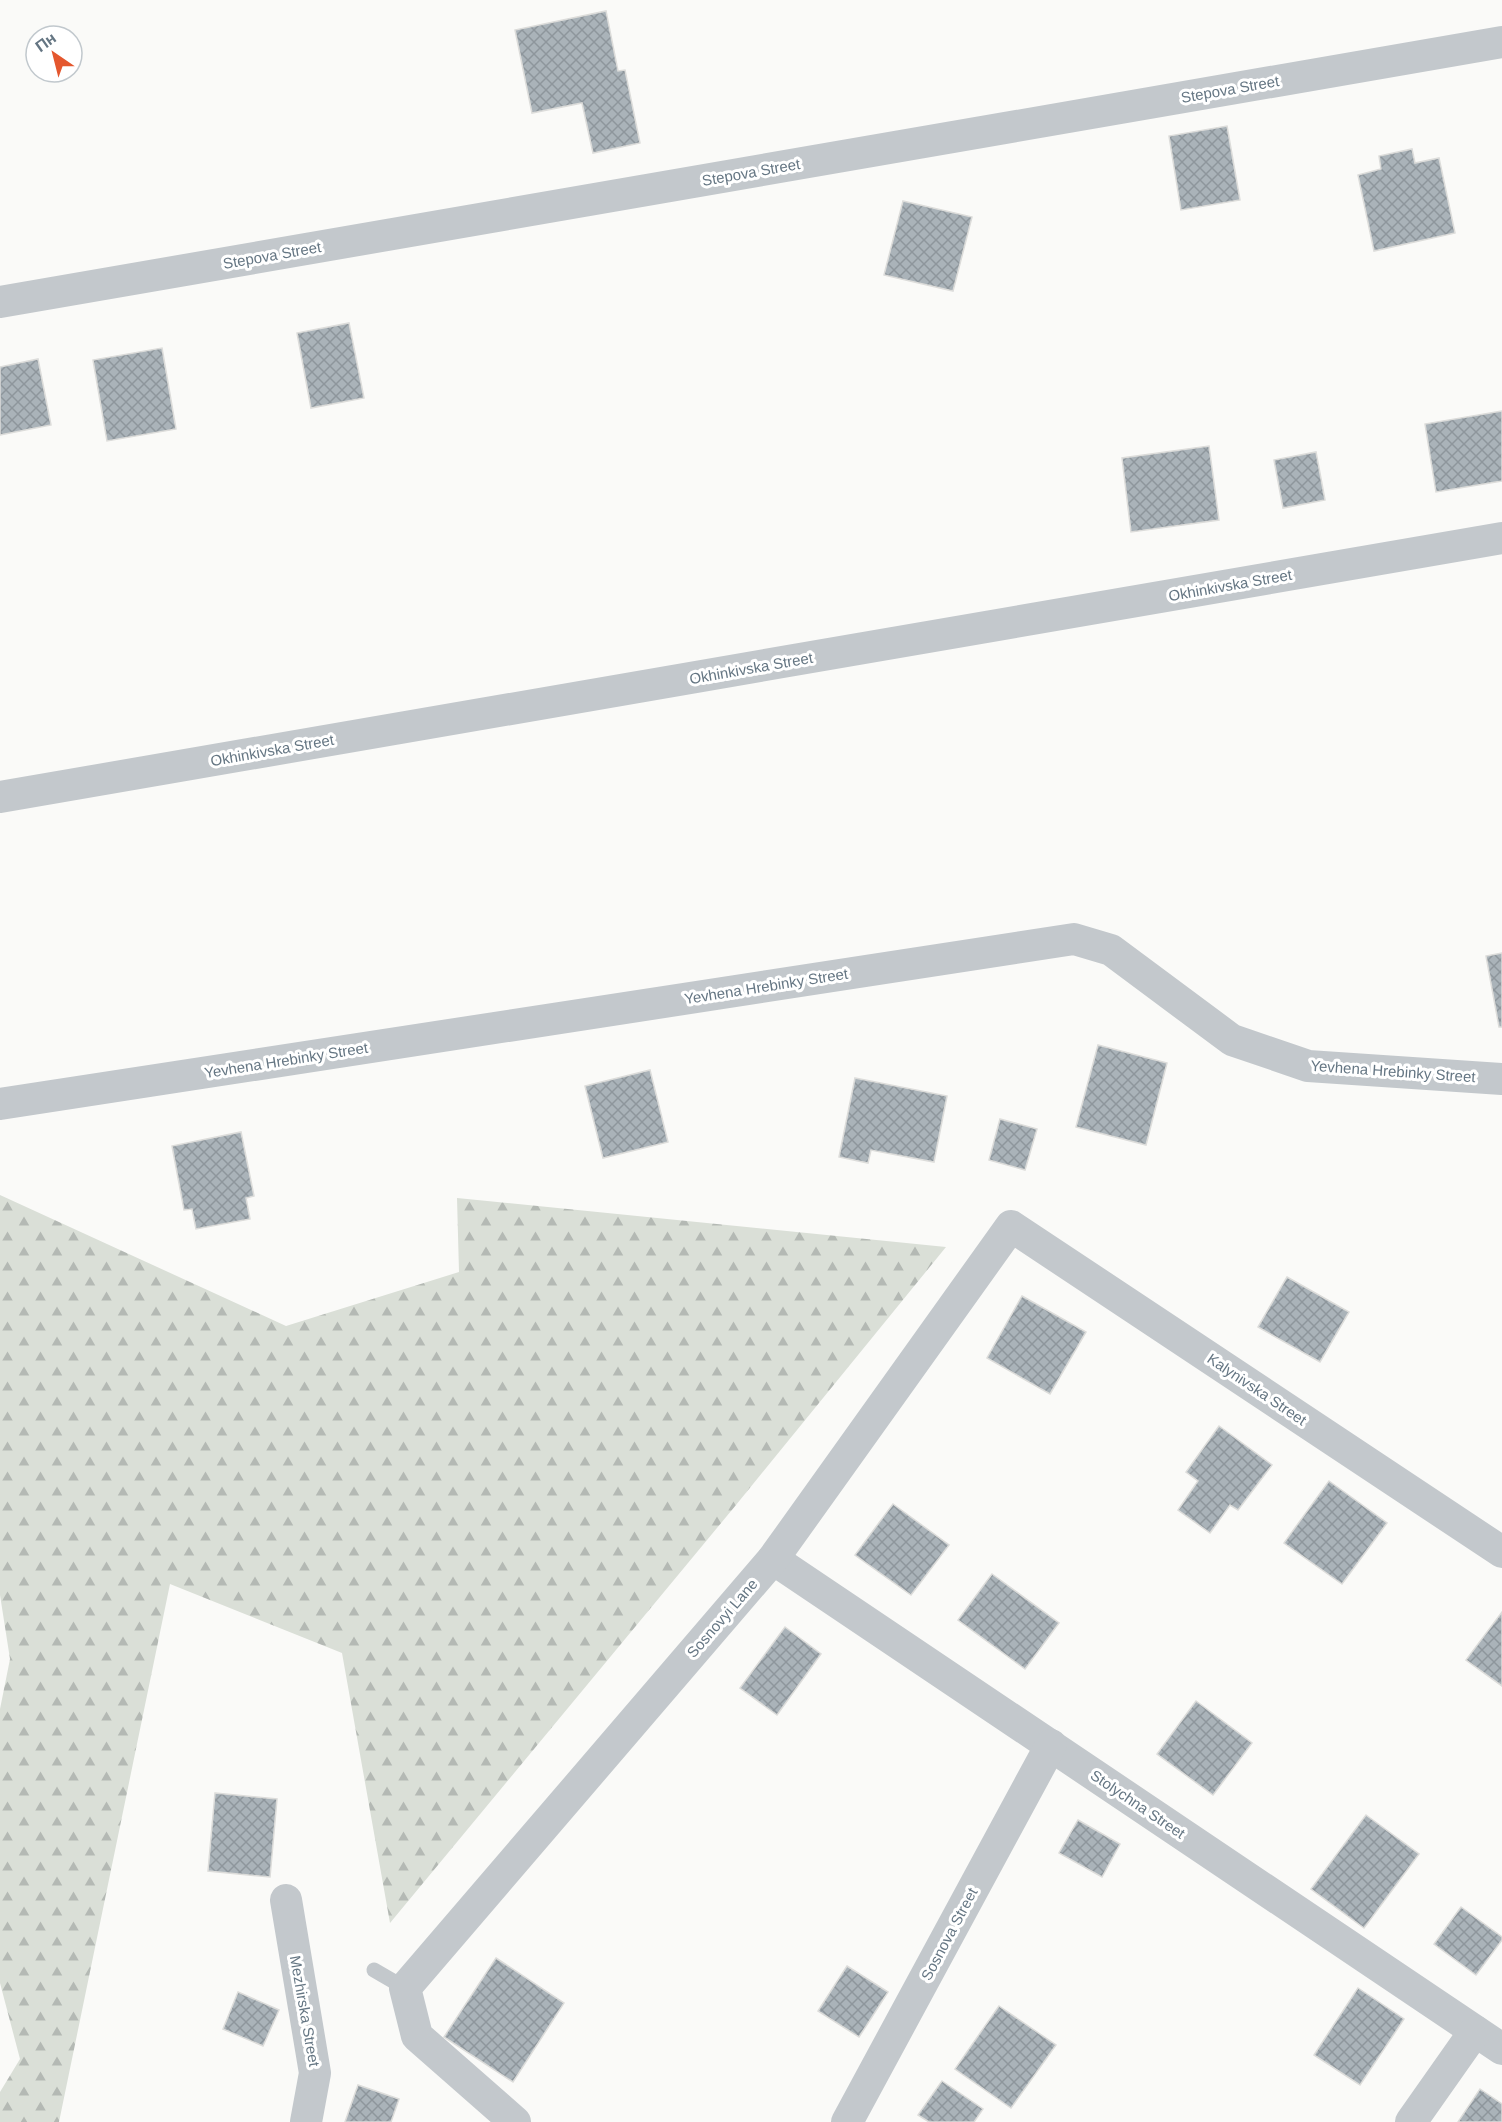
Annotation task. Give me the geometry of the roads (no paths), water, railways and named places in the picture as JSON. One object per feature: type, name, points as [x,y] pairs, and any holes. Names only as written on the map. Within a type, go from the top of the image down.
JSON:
[{"type":"street","name":"Stepova Street","points":[[0,302],[1502,42]]},
{"type":"street","name":"Okhinkivska Street","points":[[0,797],[1502,538]]},
{"type":"street","name":"Yevhena Hrebinky Street","points":[[0,1104],[1074,939],[1111,950],[1232,1040],[1308,1066],[1502,1079]]},
{"type":"street","name":"Kalynivska Street","points":[[1011,1226],[1502,1552]]},
{"type":"street","name":"Sosnovyi Lane","points":[[405,1988],[773,1559],[1011,1226]]},
{"type":"street","name":"Stolychna Street","points":[[773,1559],[1502,2049]]},
{"type":"street","name":"Sosnova Street","points":[[847,2122],[1051,1745]]},
{"type":"street","name":"Mezhirska Street","points":[[286,1900],[315,2073],[306,2122]]},
{"type":"street","points":[[405,1988],[417,2036],[515,2122]]},
{"type":"street","points":[[1411,2122],[1475,2031]]},
{"type":"lane","points":[[374,1970],[405,1988]]}]
